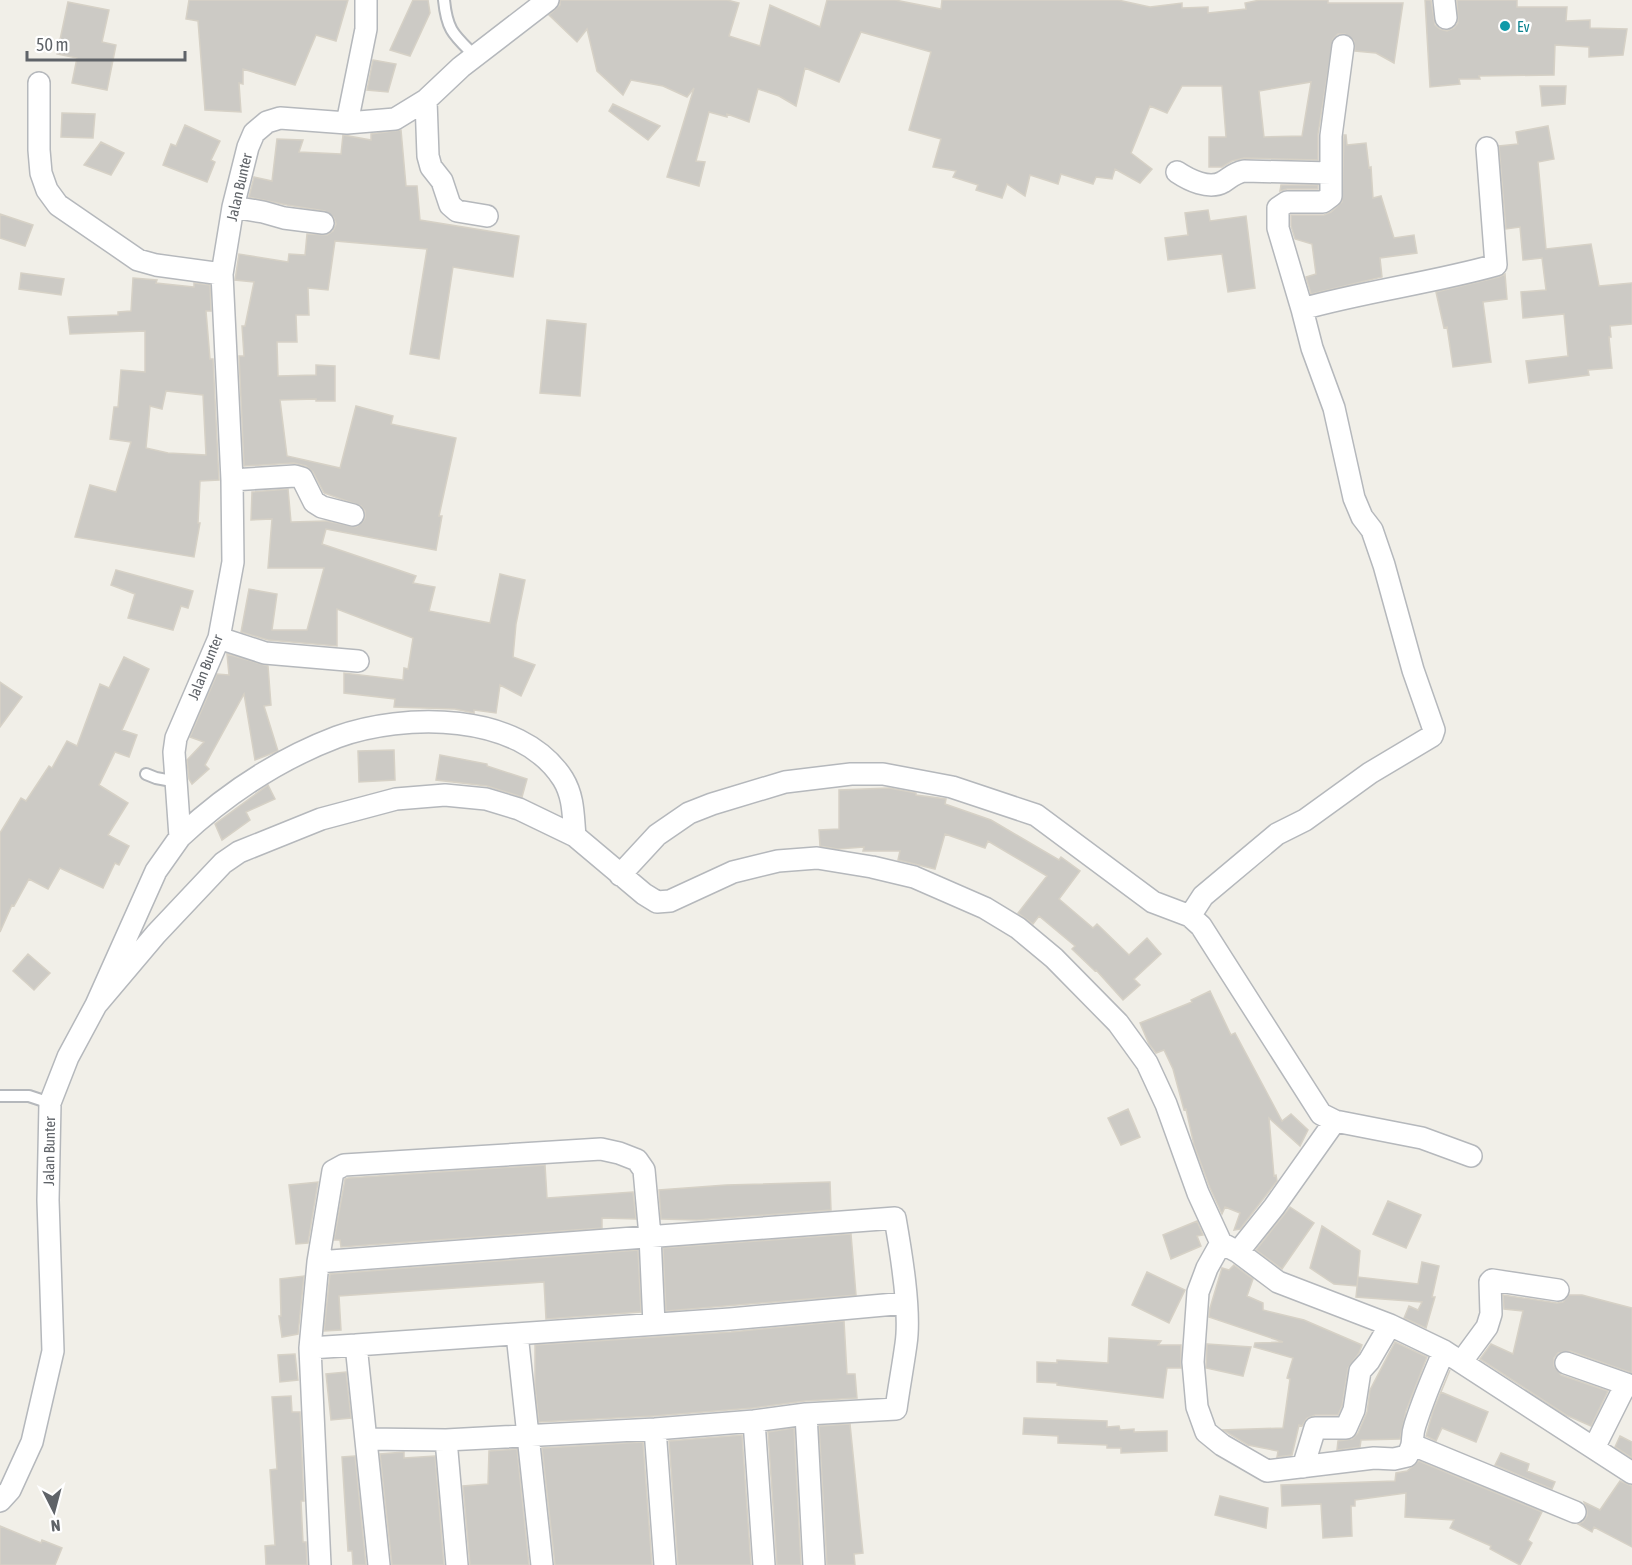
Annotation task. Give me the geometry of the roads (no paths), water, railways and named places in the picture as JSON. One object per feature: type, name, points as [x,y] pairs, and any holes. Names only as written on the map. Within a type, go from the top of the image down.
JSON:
[{"type":"street","points":[[347,123],[366,29],[366,0]]},
{"type":"street","name":"Jalan Bunter","points":[[0,1501],[10,1490],[32,1442],[53,1351],[48,1200],[50,1103],[68,1058],[96,1005],[156,871],[180,837],[174,752],[176,738],[219,638],[233,562],[232,480],[222,274],[233,207],[248,147],[254,133],[261,126],[280,118],[347,123],[395,119],[426,100],[475,56],[548,0]]},
{"type":"street","points":[[1190,916],[1203,896],[1277,834],[1305,820],[1370,773],[1432,736],[1434,730],[1413,670],[1375,539],[1354,498],[1334,408],[1312,348],[1278,228],[1278,208],[1287,202],[1323,202],[1331,196],[1331,136],[1343,46]]},
{"type":"street","points":[[39,83],[41,172],[47,190],[58,205],[138,260],[156,265],[222,274]]},
{"type":"street","points":[[426,100],[428,156],[431,167],[441,181],[450,206],[457,211],[487,216]]},
{"type":"street","points":[[1302,309],[1337,299],[1421,284],[1496,265],[1486,148]]},
{"type":"street","points":[[1177,172],[1197,183],[1214,184],[1222,182],[1232,174],[1244,171],[1331,173]]},
{"type":"street","points":[[233,207],[323,223]]},
{"type":"street","points":[[232,480],[295,476],[302,478],[314,502],[322,507],[352,515]]},
{"type":"street","points":[[219,638],[265,653],[358,661]]},
{"type":"street","points":[[180,837],[201,818],[247,784],[308,750],[338,737],[380,726],[452,721],[496,730],[516,738],[550,763],[563,779],[572,799],[575,836]]},
{"type":"street","points":[[620,875],[657,835],[689,813],[785,782],[851,774],[883,774],[952,787],[1036,815],[1153,902],[1190,916],[1201,926],[1321,1114],[1335,1121],[1422,1138],[1471,1156]]},
{"type":"street","points":[[96,1005],[156,934],[223,863],[239,852],[321,819],[396,799],[445,795],[486,799],[519,809],[575,836],[620,875],[657,902],[670,901],[732,872],[778,861],[817,858],[914,877],[968,900],[1018,928],[1054,958],[1118,1023],[1147,1063],[1166,1104],[1198,1192],[1229,1247],[1278,1282],[1390,1325],[1453,1356],[1632,1473]]},
{"type":"street","points":[[1335,1121],[1274,1207],[1207,1268],[1198,1292],[1193,1362],[1197,1407],[1206,1432],[1222,1445],[1267,1471],[1407,1456],[1413,1445],[1412,1433],[1427,1388],[1453,1356],[1487,1327],[1491,1314],[1490,1282],[1492,1280],[1558,1290]]},
{"type":"street","points":[[320,1565],[310,1348],[318,1262],[333,1171],[344,1165],[601,1149],[637,1160],[644,1170],[654,1324]]},
{"type":"street","points":[[318,1262],[895,1218],[906,1303],[906,1343],[896,1409],[806,1414],[754,1421],[655,1429],[446,1440],[367,1439]]},
{"type":"street","points":[[310,1348],[654,1324],[906,1303]]},
{"type":"street","points":[[1303,1467],[1315,1428],[1346,1428],[1354,1410],[1360,1371],[1369,1361],[1390,1325]]},
{"type":"street","points":[[517,1334],[542,1565]]},
{"type":"street","points":[[356,1345],[379,1565]]},
{"type":"street","points":[[1566,1363],[1629,1385],[1594,1448]]},
{"type":"street","points":[[806,1414],[814,1565]]},
{"type":"street","points":[[754,1421],[764,1565]]},
{"type":"street","points":[[655,1429],[664,1565]]},
{"type":"street","points":[[446,1440],[457,1565]]},
{"type":"street","points":[[1413,1445],[1575,1512]]},
{"type":"lane","points":[[444,0],[446,17],[452,33],[475,56]]},
{"type":"lane","points":[[146,774],[172,781],[176,766]]},
{"type":"lane","points":[[0,1096],[29,1096],[50,1103]]},
{"type":"place","name":"Ev","points":[[1505,26]]}]
